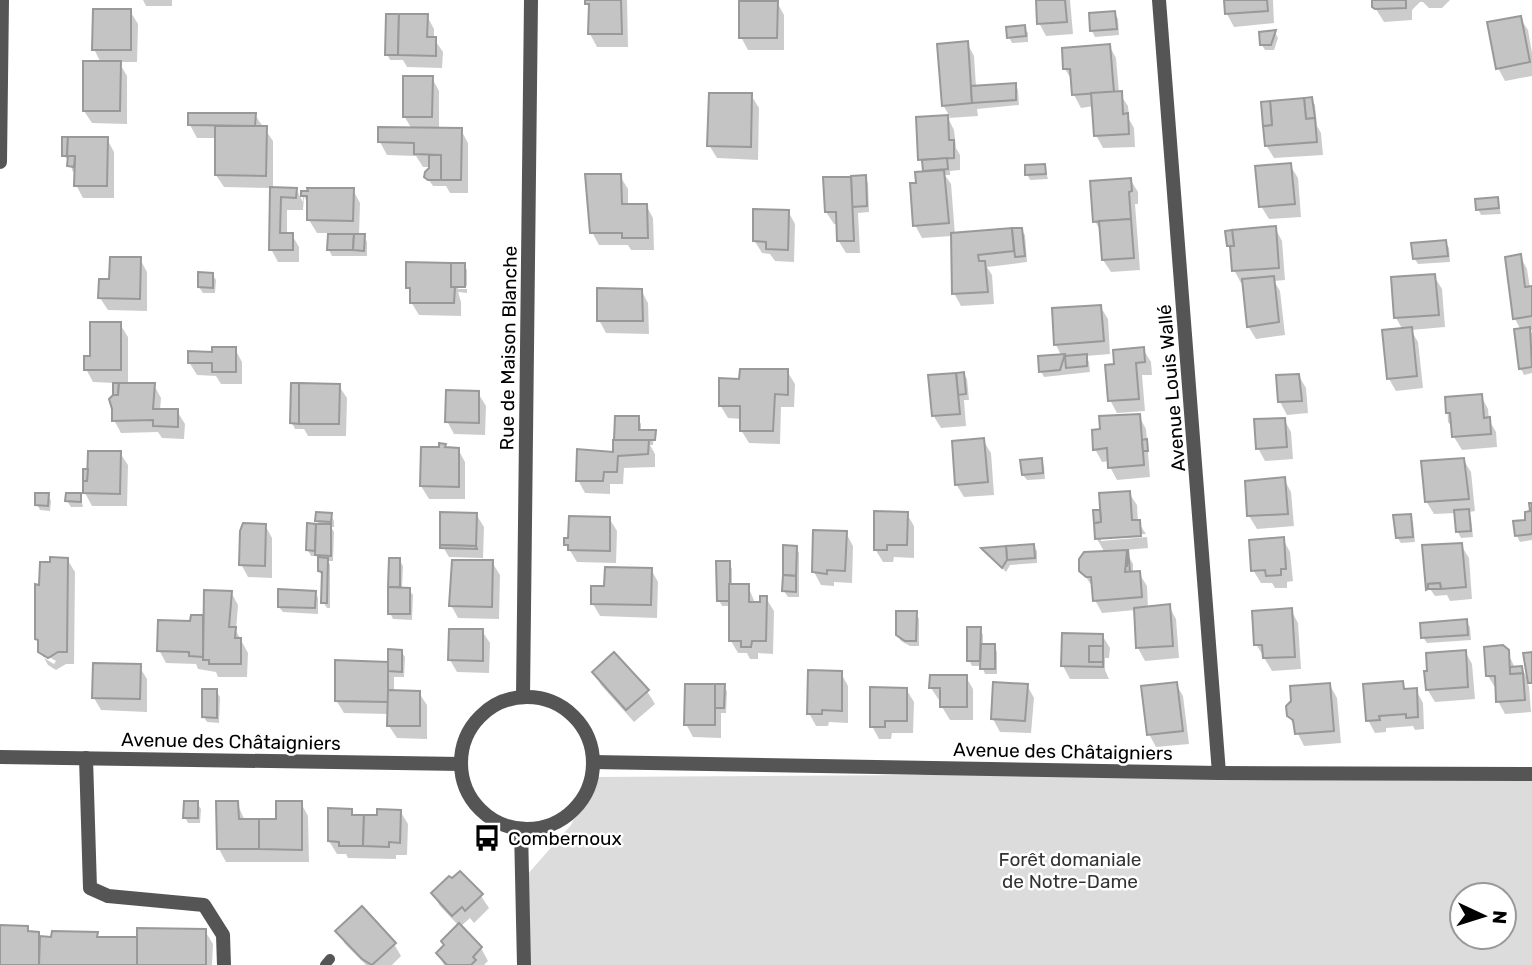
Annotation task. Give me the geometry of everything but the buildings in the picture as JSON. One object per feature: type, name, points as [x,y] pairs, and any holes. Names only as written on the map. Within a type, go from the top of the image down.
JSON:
[{"type":"street","points":[[0,162],[2,0]]},
{"type":"street","name":"Rue de Maison Blanche","points":[[523,697],[531,0]]},
{"type":"street","name":"Avenue Louis Wallé","points":[[1159,0],[1219,773]]},
{"type":"street","points":[[523,697],[544,699],[563,708],[579,722],[589,741],[593,762],[590,784],[580,803],[572,811],[564,818],[544,827],[522,830],[503,825],[485,815],[472,801],[463,783],[461,764],[463,744],[472,726],[486,711],[503,701],[523,697]]},
{"type":"street","name":"Avenue des Châtaigniers","points":[[0,757],[461,764]]},
{"type":"street","points":[[86,758],[90,888],[108,895],[204,905],[223,935],[224,965]]},
{"type":"street","name":"Avenue des Châtaigniers","points":[[593,762],[1219,773],[1532,774]]},
{"type":"street","points":[[522,830],[524,965]]},
{"type":"green space","name":"Forêt domaniale de Notre-Dame","points":[[1532,774],[1532,965],[524,965],[526,876],[571,825],[595,777]]},
{"type":"place","name":"Combernoux","points":[[487,838]]}]
